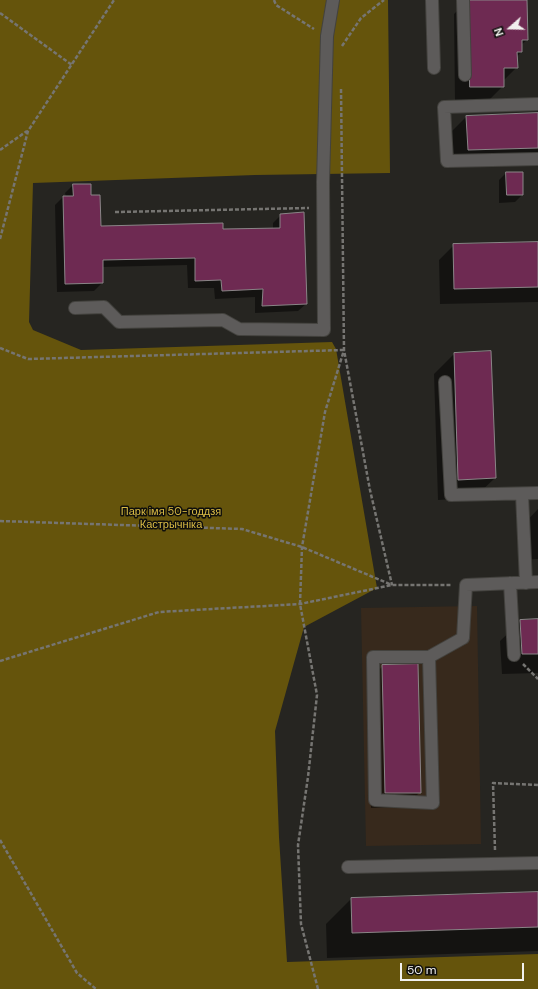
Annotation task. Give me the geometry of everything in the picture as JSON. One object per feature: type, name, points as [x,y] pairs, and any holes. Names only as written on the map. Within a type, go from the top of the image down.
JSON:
[{"type":"lane","points":[[75,308],[104,307],[120,322],[223,320],[239,329],[324,330],[324,208],[327,36],[333,0]]},
{"type":"lane","points":[[432,0],[434,68]]},
{"type":"lane","points":[[463,0],[465,75]]},
{"type":"lane","points":[[538,104],[444,107],[447,161],[538,159]]},
{"type":"lane","points":[[445,382],[451,496],[538,493]]},
{"type":"lane","points":[[522,494],[526,583]]},
{"type":"lane","points":[[429,657],[432,803],[375,800],[373,657],[429,657],[464,638],[466,585],[538,582]]},
{"type":"lane","points":[[510,583],[514,655]]},
{"type":"lane","points":[[348,867],[538,863]]},
{"type":"path","points":[[0,239],[28,131],[114,0]]},
{"type":"path","points":[[274,0],[276,5],[342,46]]},
{"type":"path","points":[[342,53],[342,46],[361,18],[384,0]]},
{"type":"path","points":[[0,13],[72,65]]},
{"type":"path","points":[[341,84],[344,350],[370,490],[392,585]]},
{"type":"path","points":[[0,150],[28,131]]},
{"type":"path","points":[[115,212],[324,208]]},
{"type":"path","points":[[0,348],[28,359],[344,350]]},
{"type":"path","points":[[318,989],[301,924],[298,845],[308,777],[317,695],[300,604],[302,547],[325,412],[344,350]]},
{"type":"path","points":[[0,521],[242,529],[302,547],[392,585]]},
{"type":"path","points":[[0,660],[158,612],[300,604],[392,585],[466,585]]},
{"type":"path","points":[[514,655],[538,679]]},
{"type":"path","points":[[496,864],[493,783],[538,785]]},
{"type":"path","points":[[0,840],[77,973],[96,989]]},
{"type":"shaded area","points":[[477,606],[481,844],[366,846],[361,608]]},
{"type":"green space","name":"Парк імя 50-годдзя Кастрычніка","points":[[0,0],[388,0],[390,173],[255,175],[33,183],[29,322],[33,330],[81,350],[332,342],[336,349],[377,588],[304,627],[275,731],[279,837],[287,962],[538,954],[538,989],[0,989]]},
{"type":"building","points":[[469,0],[527,0],[528,40],[522,40],[522,52],[517,52],[518,68],[504,68],[504,87],[470,87]]},
{"type":"building","points":[[538,113],[538,148],[468,150],[466,116]]},
{"type":"building","points":[[506,172],[523,172],[523,195],[507,195]]},
{"type":"building","points":[[73,184],[91,184],[91,195],[100,195],[101,226],[223,223],[223,229],[280,228],[280,214],[304,212],[307,304],[262,306],[263,289],[222,291],[221,280],[195,281],[195,258],[103,260],[103,283],[65,284],[63,196],[73,196]]},
{"type":"building","points":[[538,242],[538,287],[454,289],[453,244]]},
{"type":"building","points":[[491,351],[496,478],[458,480],[454,353]]},
{"type":"building","points":[[538,619],[538,654],[522,654],[520,620]]},
{"type":"building","points":[[418,664],[421,793],[385,793],[382,665]]},
{"type":"building","points":[[538,892],[538,927],[352,933],[351,898]]}]
